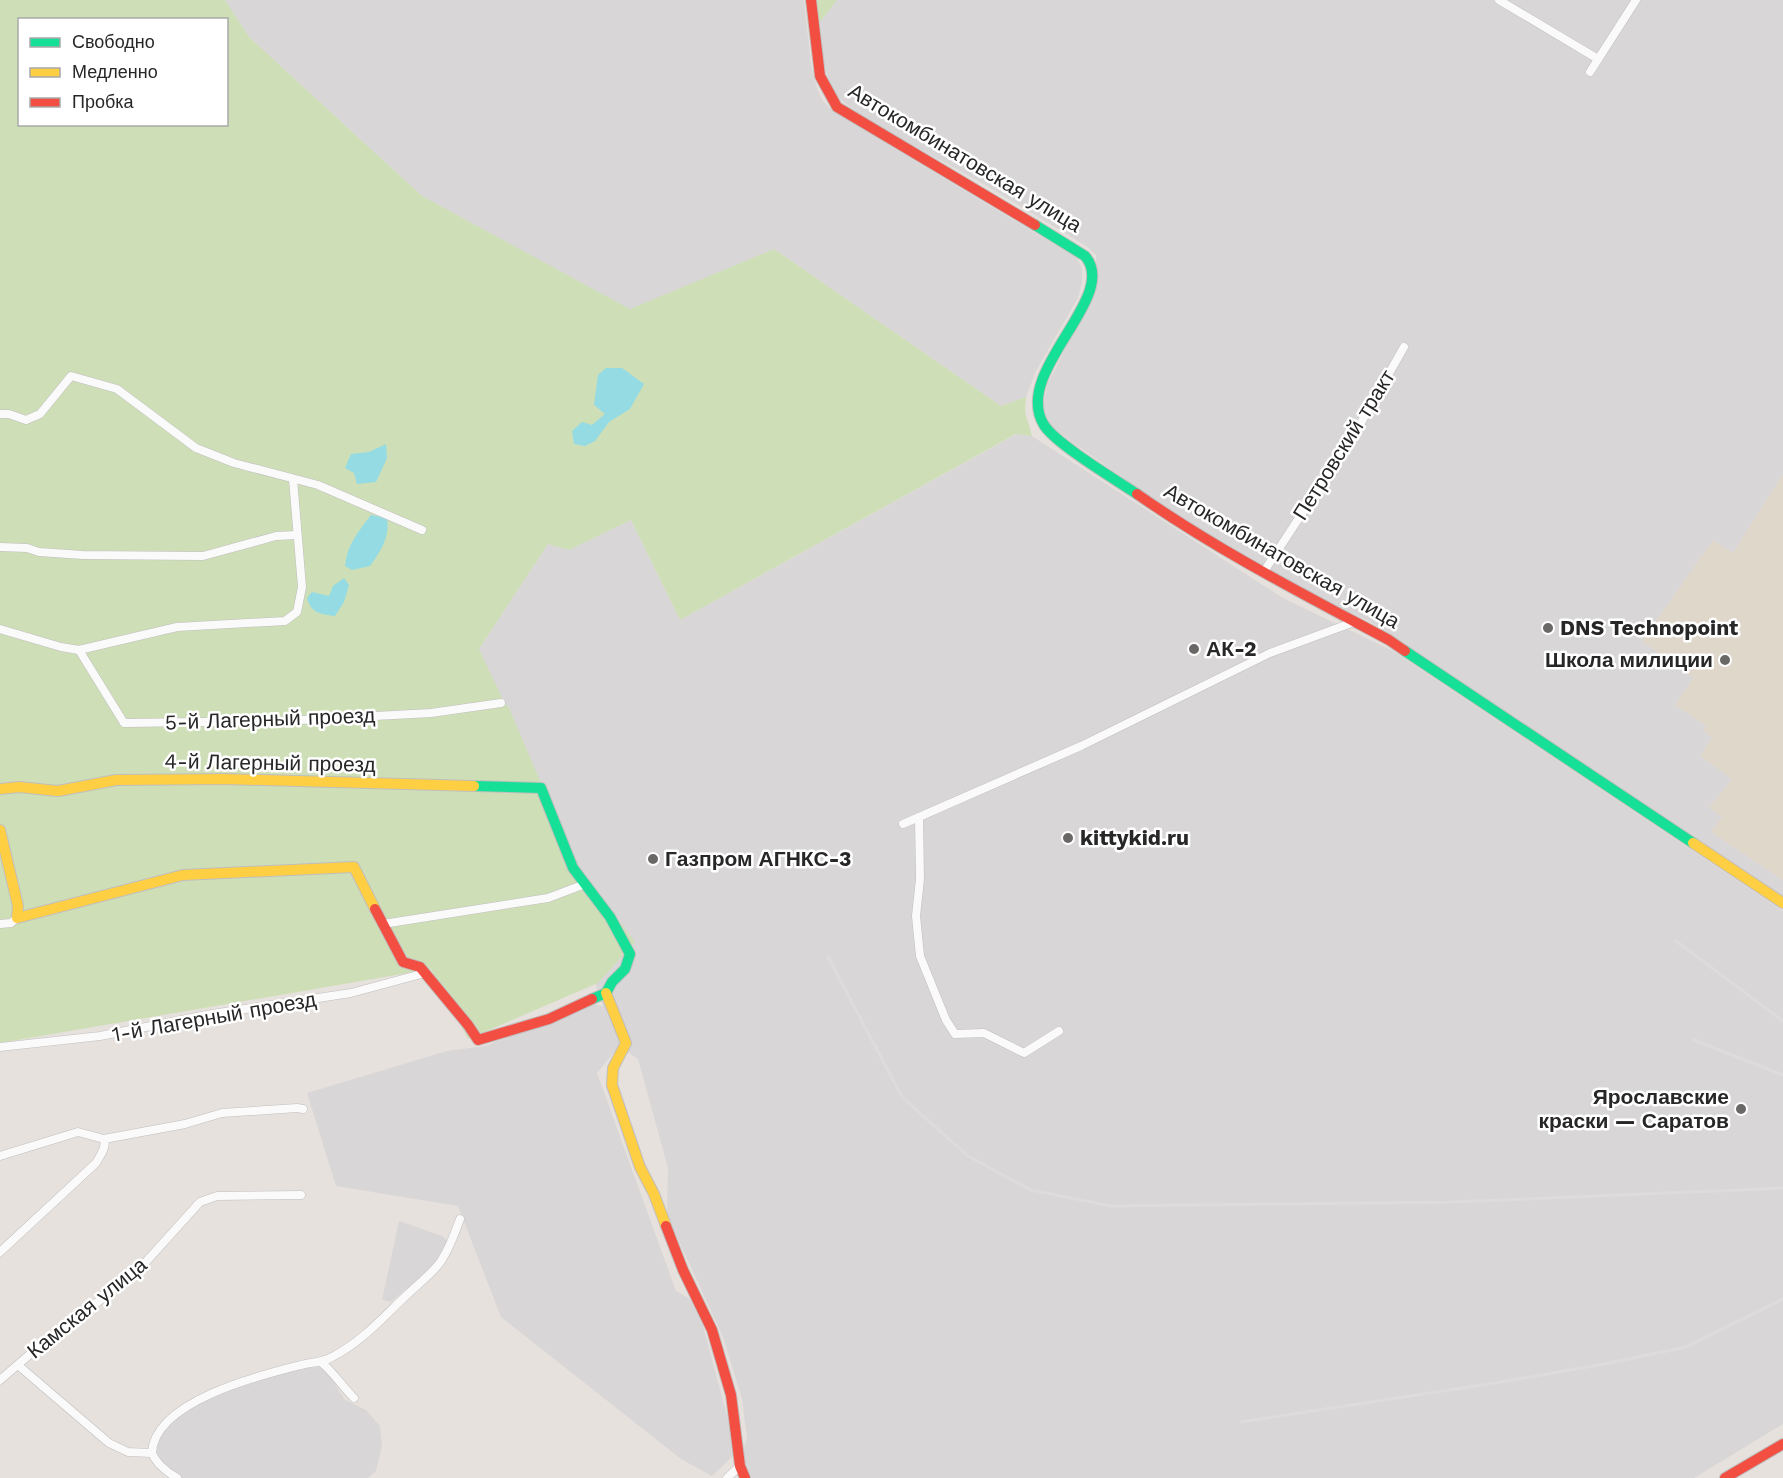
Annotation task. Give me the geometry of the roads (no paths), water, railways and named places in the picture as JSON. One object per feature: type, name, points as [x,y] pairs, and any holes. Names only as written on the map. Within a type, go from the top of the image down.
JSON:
[{"type":"street","name":"Автокомбинатовская улица","points":[[811,0],[820,76],[837,107],[1078,249],[1090,261],[1092,276],[1088,296],[1045,373],[1039,389],[1038,412],[1044,426],[1059,440],[1178,523],[1263,573],[1389,640],[1783,903]]},
{"type":"street","points":[[1499,0],[1598,58]]},
{"type":"street","points":[[1590,72],[1636,0]]},
{"type":"street","name":"Петровский тракт","points":[[1263,573],[1359,425],[1404,347]]},
{"type":"street","points":[[0,414],[9,414],[26,420],[40,414],[71,376],[117,389],[196,448],[234,463],[318,485],[422,530]]},
{"type":"street","points":[[0,629],[79,650],[177,627],[285,621],[297,612],[302,587],[293,479]]},
{"type":"street","points":[[0,548],[27,548],[39,552],[82,555],[203,555],[276,536],[297,535]]},
{"type":"street","points":[[903,824],[1081,746],[1270,653],[1354,622]]},
{"type":"street","name":"5-й Лагерный проезд","points":[[79,650],[124,723],[282,721],[431,713],[501,703]]},
{"type":"street","name":"4-й Лагерный проезд","points":[[0,789],[18,787],[58,791],[116,780],[224,779],[541,788],[573,868],[585,884]]},
{"type":"street","points":[[919,817],[920,879],[916,916],[920,956],[946,1020],[955,1034],[984,1033],[1024,1053],[1059,1031]]},
{"type":"street","points":[[0,830],[18,906],[14,920]]},
{"type":"street","points":[[0,924],[183,875],[354,867],[383,924],[403,962],[420,967],[478,1040],[549,1019],[606,993],[612,982],[625,969],[630,954],[610,917],[585,884],[570,888],[557,896],[537,900],[383,924]]},
{"type":"street","name":"1-й Лагерный проезд","points":[[0,1047],[100,1036],[212,1014],[351,993],[425,973]]},
{"type":"street","points":[[606,993],[626,1043],[612,1068],[610,1077],[612,1085],[640,1167],[654,1194],[683,1270],[712,1330],[731,1395],[740,1466],[745,1478]]},
{"type":"street","points":[[0,1158],[78,1132],[104,1139],[185,1124],[222,1113],[303,1109]]},
{"type":"street","points":[[0,1252],[96,1163],[106,1142],[104,1139]]},
{"type":"street","name":"Камская улица","points":[[0,1380],[43,1343],[135,1274],[200,1202],[217,1196],[301,1195]]},
{"type":"street","points":[[177,1478],[161,1466],[152,1453],[152,1447],[161,1430],[173,1416],[197,1400],[238,1383],[303,1364],[321,1362],[355,1343],[441,1261],[460,1219]]},
{"type":"street","points":[[321,1362],[335,1374],[343,1388],[354,1398]]},
{"type":"street","points":[[19,1366],[109,1443],[128,1452],[152,1453]]},
{"type":"street","points":[[1725,1478],[1783,1444]]},
{"type":"street","points":[[727,1478],[740,1466]]},
{"type":"water","points":[[606,368],[622,368],[644,384],[630,409],[609,422],[595,441],[585,446],[574,444],[572,431],[582,422],[592,425],[605,414],[594,405],[598,375]]},
{"type":"water","points":[[386,444],[387,458],[376,482],[357,484],[354,473],[345,468],[351,454],[369,452]]},
{"type":"water","points":[[371,515],[387,518],[386,538],[370,566],[352,570],[345,566],[348,552]]},
{"type":"water","points":[[344,578],[349,585],[344,602],[335,616],[321,613],[311,607],[307,598],[312,592],[329,596],[333,586]]},
{"type":"railway","points":[[1676,941],[1783,1021]]},
{"type":"railway","points":[[828,957],[902,1097],[968,1156],[1031,1190],[1111,1206],[1453,1202],[1783,1188]]},
{"type":"railway","points":[[1694,1040],[1783,1075]]},
{"type":"railway","points":[[1241,1422],[1495,1383],[1686,1347],[1783,1299]]},
{"type":"place","name":"DNS Technopoint","points":[[1548,628]]},
{"type":"place","name":"АК-2","points":[[1194,649]]},
{"type":"place","name":"Школа милиции","points":[[1725,660]]},
{"type":"place","name":"kittykid.ru","points":[[1068,838]]},
{"type":"place","name":"Газпром АГНКС-3","points":[[653,859]]},
{"type":"place","name":"Ярославские краски — Саратов","points":[[1741,1109]]}]
